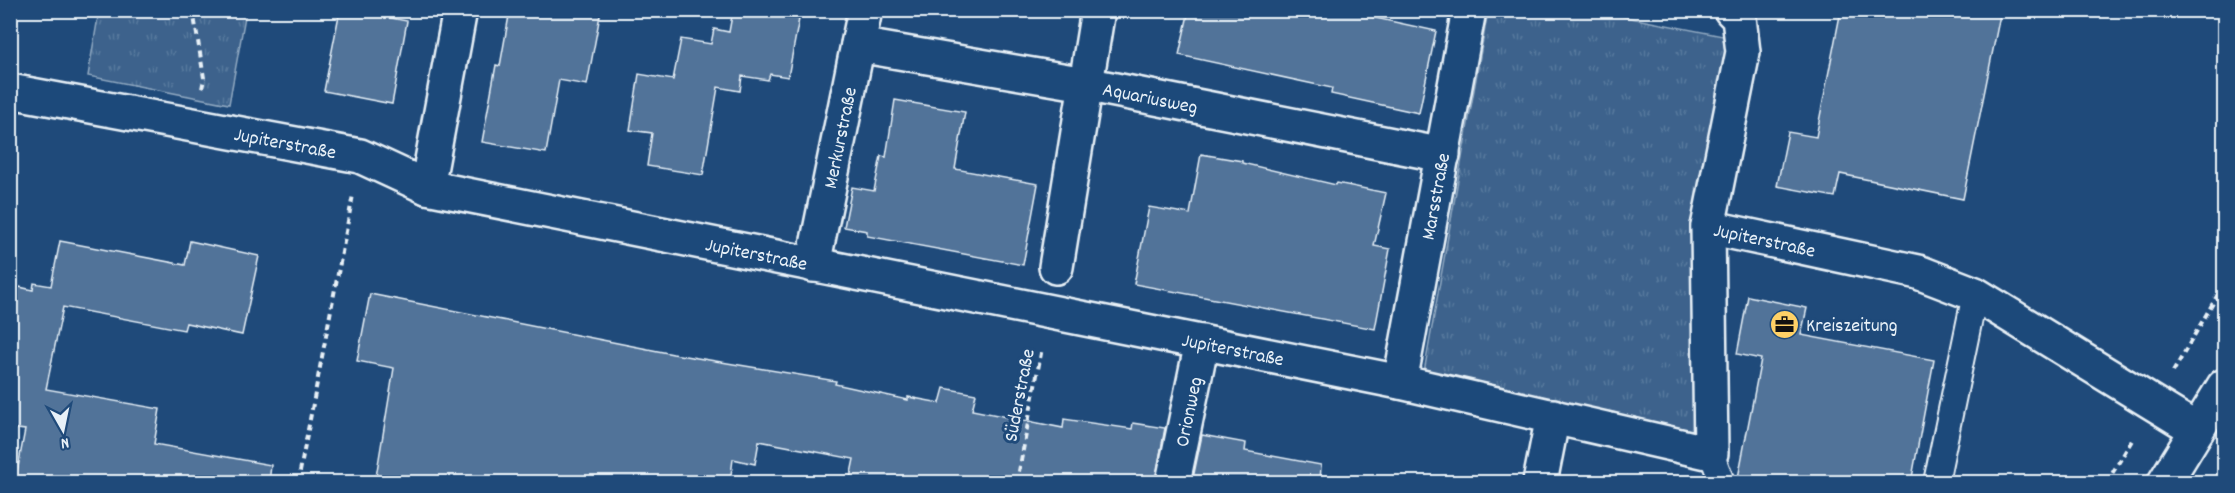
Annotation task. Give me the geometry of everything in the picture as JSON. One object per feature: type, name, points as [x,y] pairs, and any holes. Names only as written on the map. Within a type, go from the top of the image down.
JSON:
[{"type":"street","points":[[427,187],[460,10]]},
{"type":"street","name":"Merkurstraße","points":[[813,265],[865,10]]},
{"type":"street","points":[[1056,267],[1098,10]]},
{"type":"street","name":"Marsstraße","points":[[1400,382],[1468,10]]},
{"type":"street","points":[[1708,227],[1743,52],[1739,18],[1731,10]]},
{"type":"street","name":"Aquariusweg","points":[[858,45],[1085,84],[1443,155]]},
{"type":"street","name":"Jupiterstraße","points":[[10,91],[360,156],[427,187],[1400,382],[1553,416],[1717,468],[1708,227],[1918,272],[1975,294],[2197,430]]},
{"type":"street","name":"Orionweg","points":[[1173,483],[1202,342]]},
{"type":"street","points":[[2165,483],[2224,386]]},
{"type":"street","points":[[1540,483],[1553,416]]},
{"type":"lane","points":[[1936,483],[1975,294]]},
{"type":"path","points":[[193,10],[204,78],[196,125]]},
{"type":"path","points":[[298,483],[360,156]]},
{"type":"path","name":"Süderstraße","points":[[1017,483],[1049,313]]},
{"type":"green space","points":[[99,11],[246,11],[229,104],[88,76]]},
{"type":"green space","points":[[1488,11],[1595,11],[1733,38],[1700,435],[1424,372]]},
{"type":"building","points":[[340,10],[407,21],[392,104],[324,91]]},
{"type":"building","points":[[510,10],[601,10],[587,85],[559,80],[546,153],[482,142],[496,65],[500,66]]},
{"type":"building","points":[[733,10],[785,10],[783,16],[799,19],[788,77],[770,74],[768,80],[742,76],[740,91],[718,87],[703,175],[647,166],[652,133],[630,130],[639,74],[673,80],[681,39],[711,44],[714,29],[729,32]]},
{"type":"building","points":[[1189,10],[1339,10],[1436,31],[1419,113],[1331,94],[1332,88],[1179,55]]},
{"type":"building","points":[[1841,10],[2001,10],[1963,199],[1840,174],[1835,197],[1777,186],[1788,132],[1816,137]]},
{"type":"building","points":[[895,100],[965,112],[955,169],[1038,184],[1023,265],[867,236],[867,231],[844,227],[852,187],[874,191],[881,156],[886,157]]},
{"type":"building","points":[[1201,154],[1242,161],[1242,163],[1336,185],[1337,183],[1386,193],[1374,246],[1390,249],[1375,329],[1134,284],[1149,207],[1190,214]]},
{"type":"building","points":[[60,241],[185,265],[190,241],[259,256],[242,335],[186,323],[184,330],[63,307],[46,389],[160,409],[154,444],[271,465],[269,483],[15,483],[25,430],[10,428],[10,285],[33,290],[34,283],[51,286]]},
{"type":"building","points":[[370,294],[673,354],[836,381],[835,384],[908,400],[908,397],[940,403],[944,388],[976,394],[972,410],[1063,428],[1064,419],[1132,429],[1133,423],[1165,428],[1155,483],[849,483],[854,459],[759,441],[755,464],[733,459],[730,483],[375,483],[394,368],[357,361]]},
{"type":"building","points":[[1748,296],[1807,308],[1801,335],[1934,360],[1911,483],[1737,483],[1761,359],[1737,354]]},
{"type":"building","points":[[1202,435],[1246,443],[1245,451],[1321,465],[1320,483],[1192,483]]},
{"type":"place","name":"Kreiszeitung","points":[[1785,324]]}]
